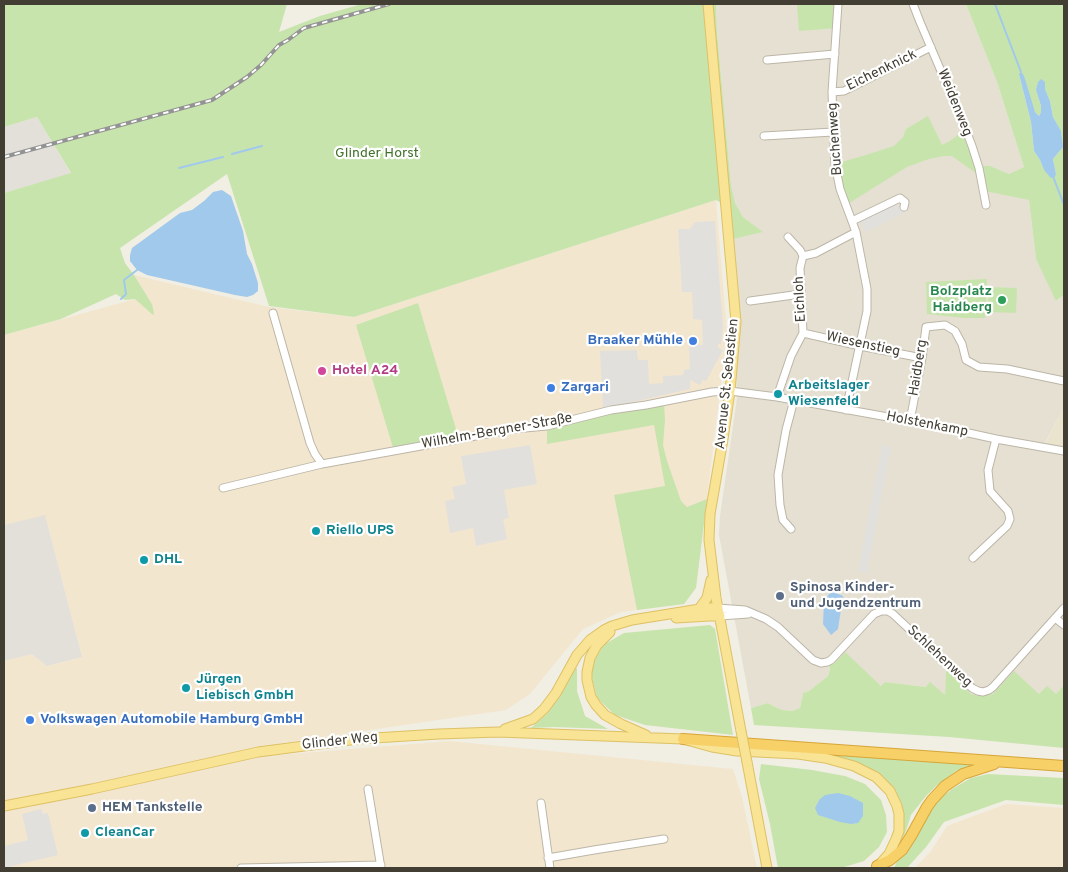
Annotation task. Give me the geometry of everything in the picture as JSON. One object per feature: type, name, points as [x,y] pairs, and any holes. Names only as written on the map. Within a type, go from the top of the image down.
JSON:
[{"type":"highway","points":[[682,739],[1064,766]]},
{"type":"highway","points":[[875,867],[884,864],[902,850],[932,800],[945,786],[968,772],[1003,762]]},
{"type":"main road","name":"Avenue St. Sebastien","points":[[708,4],[736,322],[730,391],[710,522],[710,551],[719,612],[767,868]]},
{"type":"main road","points":[[699,609],[707,598],[713,575]]},
{"type":"main road","points":[[498,732],[526,722],[544,710],[556,693],[577,655],[590,640],[604,630],[632,620],[699,609],[706,608],[719,612]]},
{"type":"main road","points":[[651,737],[605,715],[591,697],[587,680],[588,666],[593,651],[608,633],[622,626],[659,620],[709,616],[719,612]]},
{"type":"main road","name":"Glinder Weg","points":[[4,806],[92,789],[258,752],[358,739],[498,732],[682,739],[737,751],[798,754],[825,758],[854,766],[876,777],[890,790],[900,822],[899,831],[892,848],[884,860],[875,867]]},
{"type":"street","name":"Buchenweg","points":[[838,4],[832,92],[836,169],[840,189],[856,232],[867,289],[867,311],[846,410]]},
{"type":"street","name":"Weidenweg","points":[[913,4],[972,146],[986,205]]},
{"type":"street","name":"Eichenknick","points":[[832,92],[844,91],[931,47]]},
{"type":"street","points":[[766,60],[835,54]]},
{"type":"street","points":[[764,136],[833,132]]},
{"type":"street","points":[[852,221],[900,198],[905,202],[904,208]]},
{"type":"street","points":[[788,238],[800,250],[803,256],[816,252],[856,232]]},
{"type":"street","name":"Eichloh","points":[[777,397],[803,332],[800,268],[803,256]]},
{"type":"street","points":[[750,301],[801,294]]},
{"type":"street","points":[[273,313],[310,443],[322,464]]},
{"type":"street","name":"Haidberg","points":[[910,421],[926,327],[945,325],[955,331],[962,344],[966,360],[979,367],[1007,369],[1064,381]]},
{"type":"street","name":"Wiesenstieg","points":[[803,332],[860,346],[922,358]]},
{"type":"street","name":"Holstenkamp","points":[[730,391],[794,400],[1064,451]]},
{"type":"street","name":"Wilhelm-Bergner-Straße","points":[[223,488],[322,464],[514,429],[547,426],[610,410],[712,392],[730,391]]},
{"type":"street","points":[[792,529],[784,520],[780,505],[778,475],[786,430],[794,400]]},
{"type":"street","points":[[973,558],[1007,526],[1010,520],[1008,511],[990,491],[988,470],[996,439]]},
{"type":"street","points":[[1064,608],[1055,618],[1064,626]]},
{"type":"street","name":"Schlehenweg","points":[[719,612],[760,616],[778,627],[813,660],[823,663],[831,660],[874,614],[881,610],[888,611],[972,688],[981,692],[988,691],[993,687],[1055,618]]},
{"type":"street","points":[[241,868],[381,867],[368,789]]},
{"type":"street","points":[[540,803],[550,868]]},
{"type":"street","points":[[548,858],[664,840]]},
{"type":"shaded area","points":[[716,4],[966,4],[997,82],[1024,167],[1009,174],[990,166],[1029,200],[1036,259],[1057,301],[1064,295],[1064,407],[1045,443],[1064,448],[1064,685],[1056,694],[972,695],[946,669],[945,696],[926,687],[885,682],[882,686],[833,662],[829,665],[830,671],[828,676],[809,691],[803,693],[800,708],[792,711],[783,710],[768,703],[751,708],[719,535],[737,398],[729,240],[762,232],[743,217],[735,203],[731,185]]},
{"type":"shaded area","points":[[37,117],[71,174],[4,193],[4,127]]},
{"type":"shaded area","points":[[716,200],[727,333],[696,588],[684,604],[621,612],[583,629],[530,694],[506,710],[255,747],[4,806],[4,661],[32,654],[47,666],[82,657],[45,516],[4,525],[4,335],[135,299],[152,304],[134,275],[269,307],[354,317]]},
{"type":"shaded area","points":[[895,202],[904,213],[866,232],[859,220]]},
{"type":"shaded area","points":[[715,221],[723,327],[721,344],[718,344],[718,348],[723,350],[706,381],[703,380],[700,385],[690,380],[690,389],[603,409],[600,351],[637,350],[638,360],[648,360],[649,384],[663,383],[663,376],[683,375],[684,370],[690,369],[689,345],[703,345],[702,320],[693,319],[692,292],[682,292],[678,229],[690,229],[695,222]]},
{"type":"shaded area","points":[[1064,407],[1064,448],[1045,444]]},
{"type":"shaded area","points":[[530,445],[537,484],[504,490],[509,518],[503,519],[507,539],[476,546],[473,528],[450,533],[445,501],[455,499],[452,487],[466,484],[461,456]]},
{"type":"shaded area","points":[[882,445],[891,447],[867,573],[858,571]]},
{"type":"shaded area","points":[[45,515],[82,657],[47,666],[32,654],[4,661],[4,525]]},
{"type":"shaded area","points":[[449,741],[733,769],[742,797],[757,868],[4,868],[4,809],[253,757]]},
{"type":"shaded area","points":[[1006,804],[1064,808],[1064,868],[915,868],[931,851],[947,826]]},
{"type":"shaded area","points":[[41,809],[43,814],[48,813],[58,855],[4,868],[4,846],[28,840],[22,814]]},
{"type":"green space","name":"Glinder Horst","points":[[4,4],[287,4],[279,32],[320,16],[362,4],[716,4],[731,185],[735,203],[743,217],[763,232],[729,240],[725,205],[716,200],[354,317],[269,306],[227,174],[120,248],[125,263],[152,304],[153,315],[135,299],[125,300],[116,294],[61,319],[4,335],[4,193],[71,173],[37,117],[4,127]]},
{"type":"green space","points":[[797,4],[839,4],[837,28],[799,31]]},
{"type":"green space","points":[[966,4],[1064,4],[1064,295],[1056,301],[1036,259],[1029,200],[985,191],[981,177],[952,156],[929,159],[907,167],[846,205],[835,164],[894,146],[903,137],[906,129],[928,116],[942,145],[967,128],[979,166],[990,166],[1009,174],[1024,167],[997,82]],"holes":[[[1019,74],[1035,112],[1039,116],[1041,112],[1036,90],[1045,82],[1045,89],[1050,101],[1053,117],[1061,132],[1063,147],[1053,159],[1056,174],[1044,170],[1034,151],[1031,122]]]},
{"type":"green space","points":[[987,279],[985,318],[927,314],[926,282]]},
{"type":"green space","name":"Bolzplatz Haidberg","points":[[989,287],[1017,288],[1016,313],[987,312]]},
{"type":"green space","points":[[418,303],[459,439],[394,451],[356,325]]},
{"type":"green space","points":[[664,402],[663,445],[681,501],[687,507],[707,499],[696,588],[684,604],[637,610],[614,495],[665,486],[654,425],[547,444],[547,426]]},
{"type":"green space","points":[[710,625],[715,629],[733,735],[645,725],[615,715],[597,698],[592,677],[592,658],[605,644],[624,633]]},
{"type":"green space","points":[[845,652],[881,686],[885,682],[926,687],[930,682],[945,695],[946,668],[971,694],[980,696],[993,694],[1014,671],[1039,694],[1047,686],[1056,694],[1064,685],[1064,748],[949,737],[754,725],[751,708],[768,703],[783,710],[792,711],[800,708],[803,693],[809,691],[828,676],[829,665],[835,663]]},
{"type":"green space","points":[[577,668],[577,691],[585,716],[608,729],[531,728],[548,713]]},
{"type":"green space","points":[[806,751],[978,763],[956,771],[925,797],[911,815],[905,834],[894,850],[898,798],[890,785],[882,777],[870,770],[842,758]]},
{"type":"green space","points":[[761,764],[845,776],[865,784],[881,800],[886,815],[887,832],[879,847],[864,861],[841,868],[778,868],[759,779]]},
{"type":"green space","points":[[988,774],[1064,778],[1064,805],[1006,800],[944,822],[926,847],[907,868],[894,868],[897,861],[913,841],[931,806],[952,789],[971,778]]},
{"type":"water","points":[[1021,72],[1035,112],[1039,116],[1041,106],[1036,90],[1041,79],[1045,82],[1045,89],[1050,101],[1053,117],[1061,131],[1063,147],[1053,159],[1056,174],[1054,179],[1044,170],[1034,151],[1031,122],[1019,74]]},
{"type":"water","points":[[222,190],[231,196],[243,231],[247,254],[258,283],[258,291],[247,297],[235,295],[147,275],[137,270],[130,261],[132,248],[180,213],[192,210],[213,192]]},
{"type":"water","points":[[831,591],[843,596],[838,629],[831,635],[823,624],[824,602]]},
{"type":"water","points":[[838,793],[850,796],[863,803],[863,816],[858,823],[840,822],[818,815],[815,808],[819,800],[825,795]]},
{"type":"waterway","points":[[995,4],[1021,72]]},
{"type":"waterway","points":[[232,154],[262,146]]},
{"type":"waterway","points":[[179,168],[223,157]]},
{"type":"waterway","points":[[1054,179],[1064,205]]},
{"type":"waterway","points":[[121,299],[126,294],[124,280],[137,270]]},
{"type":"railway","points":[[4,157],[212,100],[247,77],[279,45],[304,28],[389,4]]},
{"type":"place","name":"Bolzplatz Haidberg","points":[[1002,300]]},
{"type":"place","name":"Braaker Mühle","points":[[693,341]]},
{"type":"place","name":"Hotel A24","points":[[322,371]]},
{"type":"place","name":"Zargari","points":[[551,388]]},
{"type":"place","name":"Arbeitslager Wiesenfeld","points":[[778,394]]},
{"type":"place","name":"Riello UPS","points":[[316,531]]},
{"type":"place","name":"DHL","points":[[144,560]]},
{"type":"place","name":"Spinosa Kinder- und Jugendzentrum","points":[[780,596]]},
{"type":"place","name":"Jürgen Liebisch GmbH","points":[[186,688]]},
{"type":"place","name":"Volkswagen Automobile Hamburg GmbH","points":[[30,720]]},
{"type":"place","name":"HEM Tankstelle","points":[[92,808]]},
{"type":"place","name":"CleanCar","points":[[85,833]]}]
